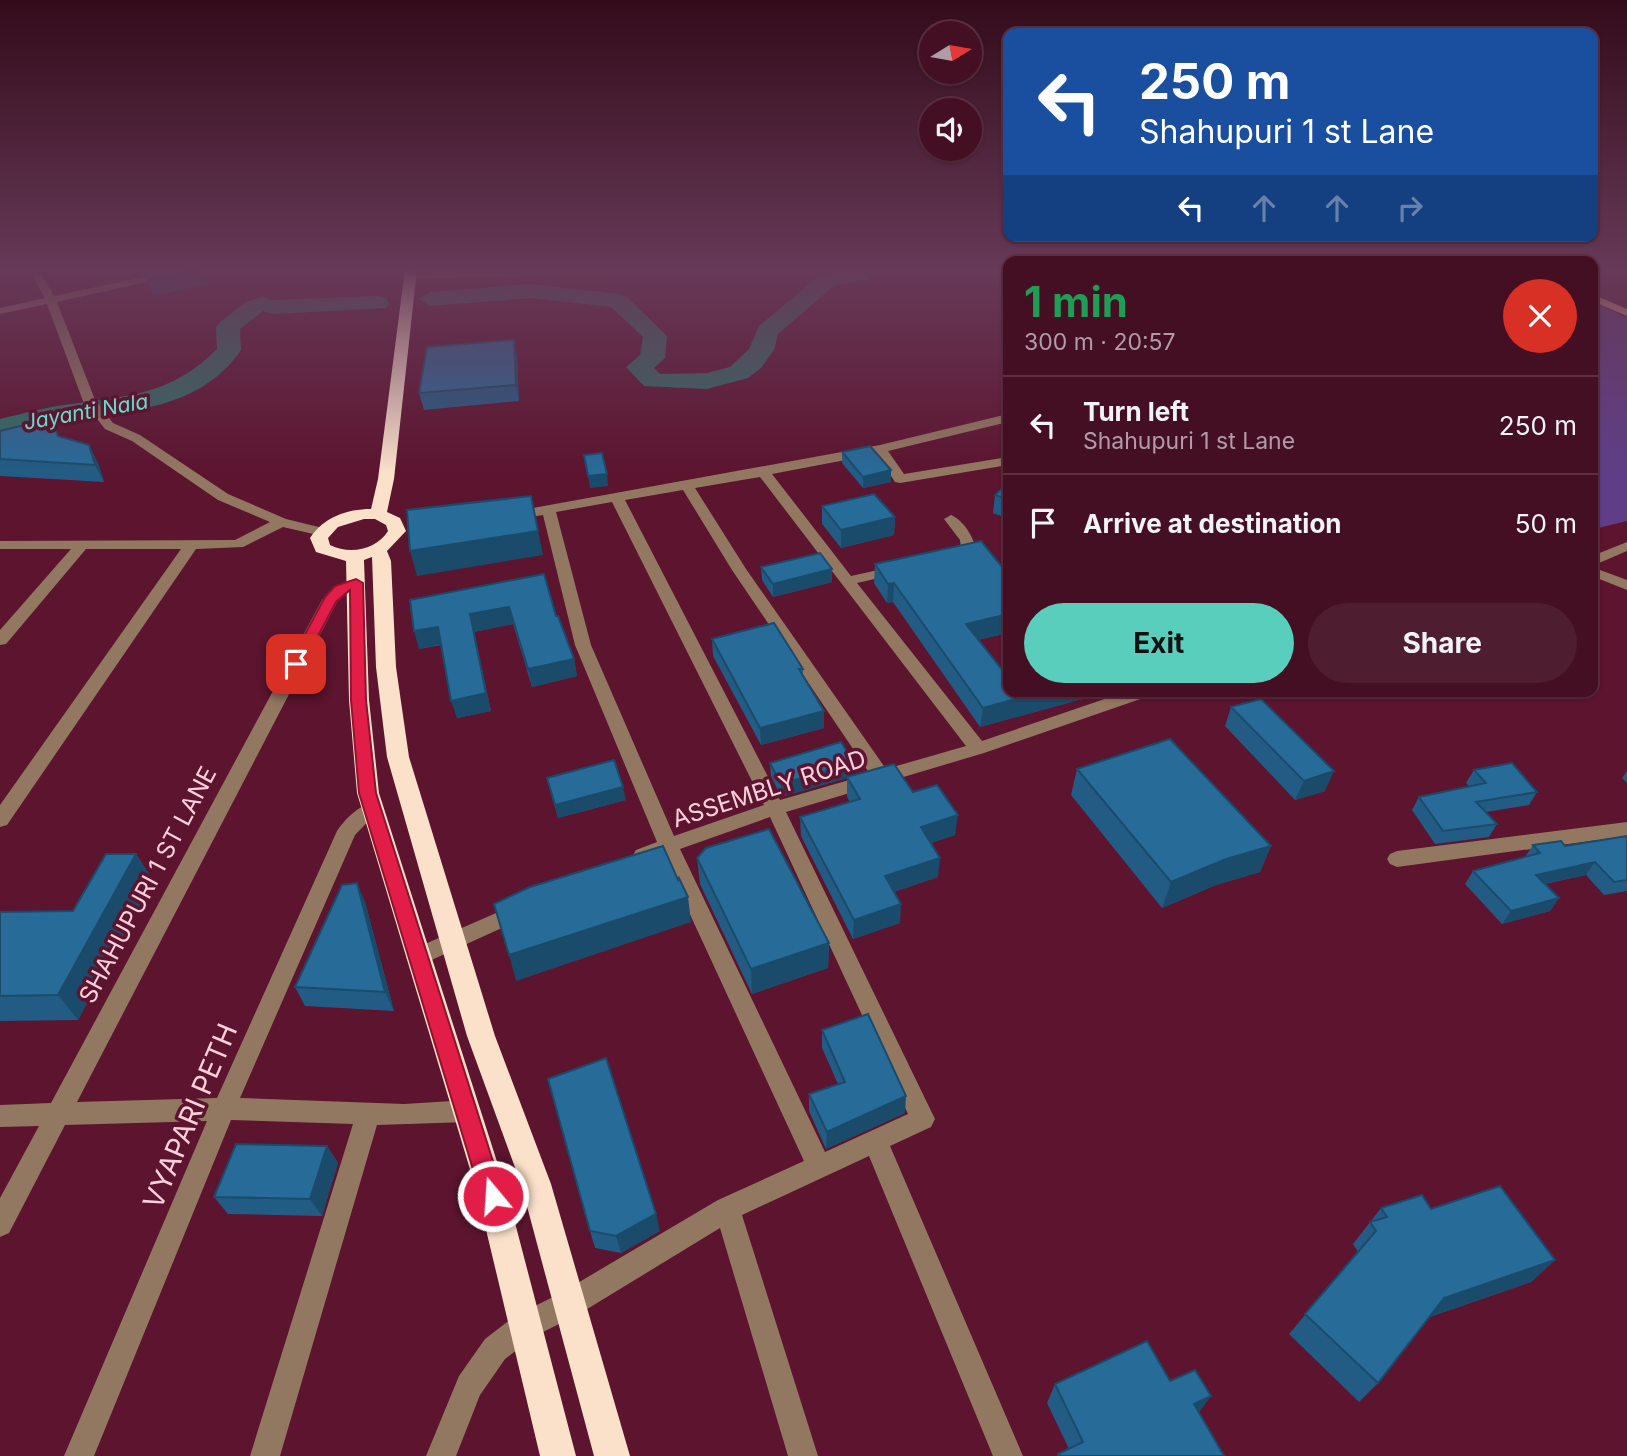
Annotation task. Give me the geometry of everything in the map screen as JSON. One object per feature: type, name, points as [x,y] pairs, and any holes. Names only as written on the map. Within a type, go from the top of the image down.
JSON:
[{"type":"highway","points":[[371,514],[373,481],[396,337]]},
{"type":"highway","points":[[356,553],[390,541],[403,528],[371,514],[343,519],[322,532],[319,543],[322,548],[356,553],[382,561],[386,667],[398,757],[481,1036],[536,1184],[569,1304],[586,1354],[612,1456]]},
{"type":"highway","points":[[356,553],[359,700],[363,760],[371,809],[417,957],[440,1018],[513,1268],[558,1456]]},
{"type":"street","points":[[65,337],[89,401],[108,426],[136,438],[216,494],[281,522],[322,532]]},
{"type":"street","points":[[494,519],[763,472],[880,449],[1003,419]]},
{"type":"street","points":[[880,449],[900,479],[1003,462]]},
{"type":"street","points":[[763,472],[978,749]]},
{"type":"street","points":[[687,486],[739,570],[883,778]]},
{"type":"street","points":[[441,1456],[469,1386],[495,1349],[525,1326],[569,1304],[727,1209],[923,1119],[775,808],[617,499]]},
{"type":"street","points":[[549,511],[583,645],[669,847],[819,1167]]},
{"type":"street","points":[[934,562],[969,550],[967,540],[951,519]]},
{"type":"street","points":[[0,545],[238,544],[281,522]]},
{"type":"street","points":[[0,640],[82,545]]},
{"type":"street","points":[[0,820],[190,546]]},
{"type":"street","points":[[1598,559],[1627,546]]},
{"type":"street","points":[[848,581],[909,567]]},
{"type":"street","points":[[1598,573],[1627,585]]},
{"type":"street","name":"SHAHUPURI 1 ST LANE","points":[[0,1224],[330,600],[340,589],[356,583]]},
{"type":"street","name":"ASSEMBLY ROAD","points":[[628,859],[669,847],[775,808],[978,749],[1129,697]]},
{"type":"street","name":"VYAPARI PETH","points":[[79,1456],[224,1109],[347,831],[371,809]]},
{"type":"street","points":[[1397,859],[1627,829]]},
{"type":"street","points":[[417,957],[540,901]]},
{"type":"street","points":[[0,1116],[224,1109],[368,1114],[467,1111]]},
{"type":"street","points":[[265,1456],[368,1114]]},
{"type":"street","points":[[875,1141],[1008,1456]]},
{"type":"street","points":[[727,1209],[803,1456]]},
{"type":"shaded area","points":[[1598,337],[1627,337],[1627,521],[1598,528]]},
{"type":"building","points":[[514,340],[516,385],[419,393],[427,347]]},
{"type":"building","points":[[52,418],[58,436],[89,445],[95,465],[0,459],[0,431]]},
{"type":"building","points":[[870,446],[891,470],[863,477],[842,452]]},
{"type":"building","points":[[602,453],[607,474],[588,476],[584,455]]},
{"type":"building","points":[[1003,488],[1003,498],[995,495]]},
{"type":"building","points":[[874,494],[895,517],[841,530],[822,506]]},
{"type":"building","points":[[531,496],[538,531],[410,551],[407,510]]},
{"type":"building","points":[[981,541],[1003,568],[1003,615],[966,624],[1003,671],[1003,697],[1022,697],[983,708],[894,583],[888,584],[875,564]]},
{"type":"building","points":[[820,553],[832,569],[773,584],[761,567]]},
{"type":"building","points":[[544,574],[556,616],[574,659],[528,669],[509,607],[470,614],[486,693],[451,701],[438,627],[414,631],[410,600]]},
{"type":"building","points":[[774,623],[803,669],[799,669],[824,711],[760,728],[712,639]]},
{"type":"building","points":[[1261,699],[1334,771],[1304,781],[1231,707]]},
{"type":"building","points":[[1170,739],[1271,846],[1226,859],[1171,882],[1077,769]]},
{"type":"building","points":[[841,742],[854,763],[781,784],[770,763]]},
{"type":"building","points":[[614,760],[623,787],[555,805],[547,778]]},
{"type":"building","points":[[1512,763],[1537,792],[1476,802],[1497,824],[1443,831],[1419,797],[1486,783],[1474,770]]},
{"type":"building","points":[[894,764],[913,792],[937,785],[958,815],[921,827],[940,858],[885,876],[901,904],[854,920],[800,817],[860,799],[847,777]]},
{"type":"building","points":[[769,829],[829,943],[751,969],[697,858],[706,848]]},
{"type":"building","points":[[1627,836],[1627,880],[1614,882],[1595,862],[1536,875],[1559,898],[1511,911],[1473,871],[1540,853],[1533,845],[1561,841],[1565,846]]},
{"type":"building","points":[[663,846],[688,897],[509,955],[494,904],[530,887]]},
{"type":"building","points":[[106,854],[136,854],[58,995],[0,996],[0,912],[73,911]]},
{"type":"building","points":[[357,883],[385,992],[295,987],[342,885]]},
{"type":"building","points":[[868,1014],[906,1096],[827,1132],[809,1094],[845,1082],[822,1030]]},
{"type":"building","points":[[606,1058],[656,1214],[616,1236],[590,1231],[548,1079]]},
{"type":"building","points":[[236,1144],[327,1146],[310,1199],[214,1197]]},
{"type":"building","points":[[1500,1186],[1555,1260],[1444,1298],[1378,1383],[1305,1314],[1376,1231],[1370,1222],[1387,1217],[1381,1208],[1422,1195],[1431,1209]]},
{"type":"building","points":[[1147,1341],[1170,1381],[1195,1370],[1211,1396],[1194,1404],[1224,1456],[1059,1456],[1058,1454],[1083,1442],[1055,1384]]},
{"type":"waterway","name":"Jayanti Nala","points":[[0,427],[55,414],[132,404],[174,392],[212,369],[229,350],[228,337]]},
{"type":"waterway","name":"Jayanti Nala","points":[[655,337],[652,358],[639,367],[653,381],[689,382],[724,378],[739,372],[752,363],[761,350],[765,337]]},
{"type":"route","points":[[296,664],[335,593],[356,583],[359,700],[363,760],[371,809],[417,957],[440,1018],[456,1082],[493,1196]]}]
